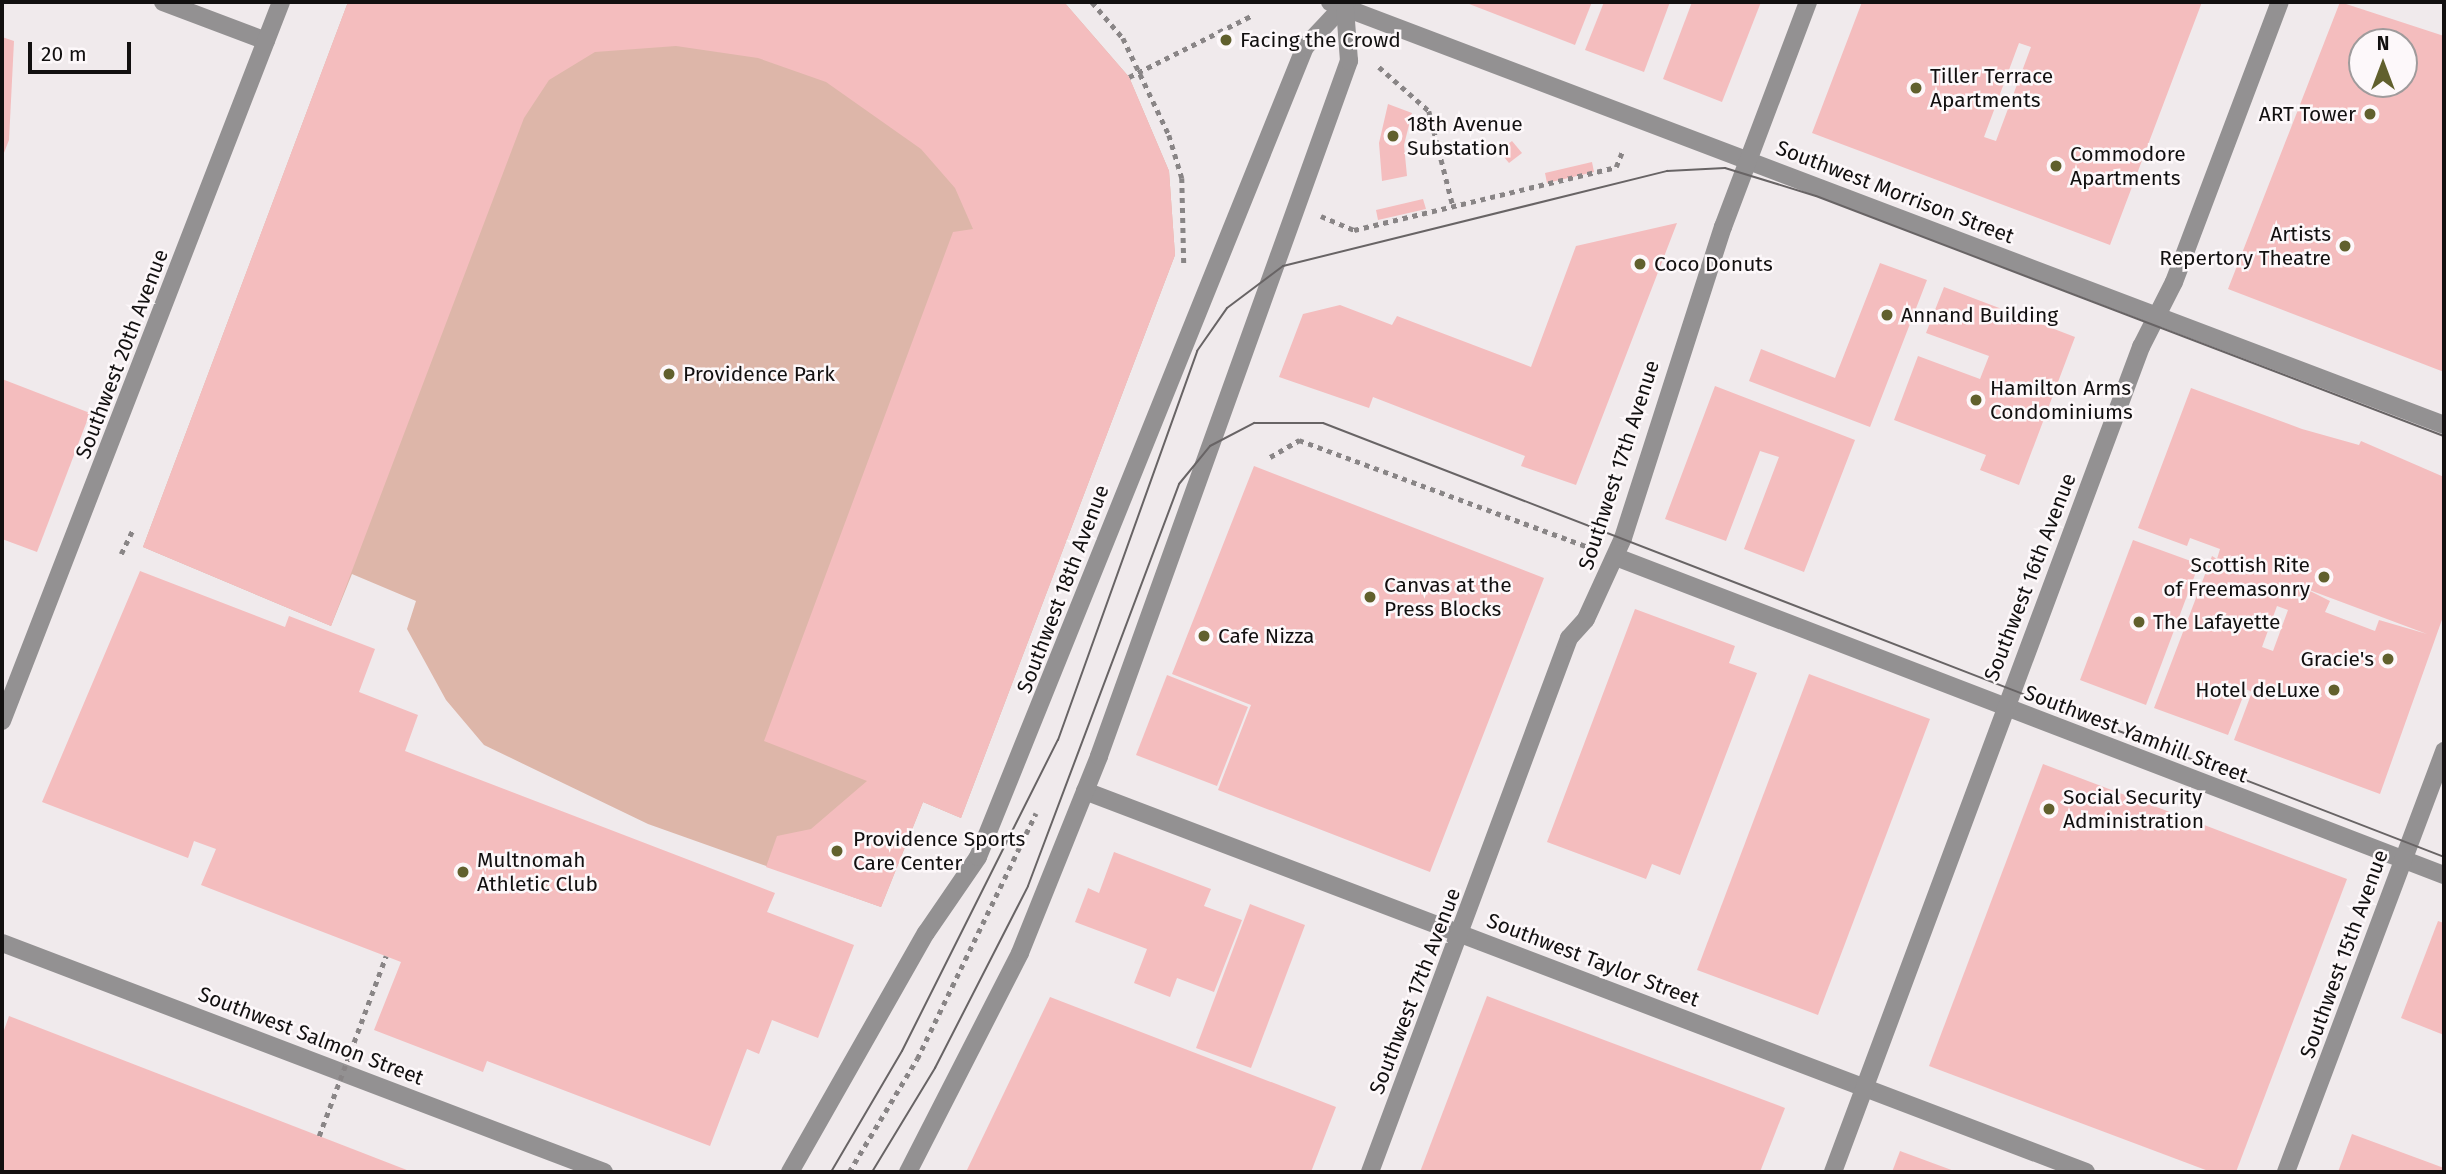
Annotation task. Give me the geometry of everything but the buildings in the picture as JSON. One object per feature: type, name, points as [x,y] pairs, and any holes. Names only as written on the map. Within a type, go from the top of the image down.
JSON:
[{"type":"street","points":[[163,2],[266,41]]},
{"type":"street","name":"Southwest 20th Avenue","points":[[2,720],[281,2]]},
{"type":"street","name":"Southwest 17th Avenue","points":[[1370,1172],[1461,934],[1569,638],[1616,557],[1655,426],[1748,161],[1808,2]]},
{"type":"street","name":"Southwest 16th Avenue","points":[[1833,1172],[2005,709],[2280,2]]},
{"type":"street","points":[[908,1172],[1020,953],[1085,791],[1349,61],[1341,4]]},
{"type":"street","name":"Southwest Morrison Street","points":[[1341,4],[2444,425]]},
{"type":"street","name":"Southwest 18th Avenue","points":[[790,1172],[926,933],[978,857],[1306,47],[1341,4]]},
{"type":"street","name":"Southwest Yamhill Street","points":[[1616,557],[2005,709],[2444,875]]},
{"type":"street","name":"Southwest 15th Avenue","points":[[2286,1172],[2444,751]]},
{"type":"street","name":"Southwest Taylor Street","points":[[1085,791],[2086,1172]]},
{"type":"street","name":"Southwest Salmon Street","points":[[2,943],[604,1172]]},
{"type":"path","points":[[1092,2],[1140,71],[1182,178],[1184,263]]},
{"type":"path","points":[[1129,76],[1254,15]]},
{"type":"path","points":[[1380,67],[1429,111],[1453,206]]},
{"type":"path","points":[[1321,216],[1354,230],[1616,167],[1622,152]]},
{"type":"path","points":[[1270,457],[1299,440],[1616,557]]},
{"type":"path","points":[[121,554],[133,529]]},
{"type":"path","points":[[849,1172],[917,1059],[1037,813]]},
{"type":"path","points":[[319,1136],[386,956]]},
{"type":"shaded area","name":"Providence Park","points":[[348,2],[1064,2],[1129,77],[1169,171],[1175,255],[961,818],[923,802],[881,907],[648,824],[484,745],[446,700],[407,629],[416,601],[352,574],[331,626],[143,547]]},
{"type":"tram line","points":[[831,1172],[902,1051],[1058,740],[1197,351],[1227,308],[1283,266],[1667,171],[1725,168],[1816,196],[2444,436]]},
{"type":"tram line","points":[[872,1172],[935,1068],[1028,886],[1179,484],[1210,446],[1254,423],[1323,423],[2444,857]]},
{"type":"place","name":"Facing the Crowd","points":[[1226,40]]},
{"type":"place","name":"Tiller Terrace Apartments","points":[[1916,88]]},
{"type":"place","name":"ART Tower","points":[[2370,114]]},
{"type":"place","name":"18th Avenue Substation","points":[[1393,136]]},
{"type":"place","name":"Commodore Apartments","points":[[2056,166]]},
{"type":"place","name":"Artists Repertory Theatre","points":[[2345,246]]},
{"type":"place","name":"Coco Donuts","points":[[1640,264]]},
{"type":"place","name":"Annand Building","points":[[1887,315]]},
{"type":"place","name":"Providence Park","points":[[669,374]]},
{"type":"place","name":"Hamilton Arms Condominiums","points":[[1976,400]]},
{"type":"place","name":"Scottish Rite of Freemasonry","points":[[2324,577]]},
{"type":"place","name":"Canvas at the Press Blocks","points":[[1370,597]]},
{"type":"place","name":"The Lafayette","points":[[2139,622]]},
{"type":"place","name":"Cafe Nizza","points":[[1204,636]]},
{"type":"place","name":"Gracie's","points":[[2388,659]]},
{"type":"place","name":"Hotel deLuxe","points":[[2334,690]]},
{"type":"place","name":"Social Security Administration","points":[[2049,809]]},
{"type":"place","name":"Providence Sports Care Center","points":[[837,851]]},
{"type":"place","name":"Multnomah Athletic Club","points":[[463,872]]}]
